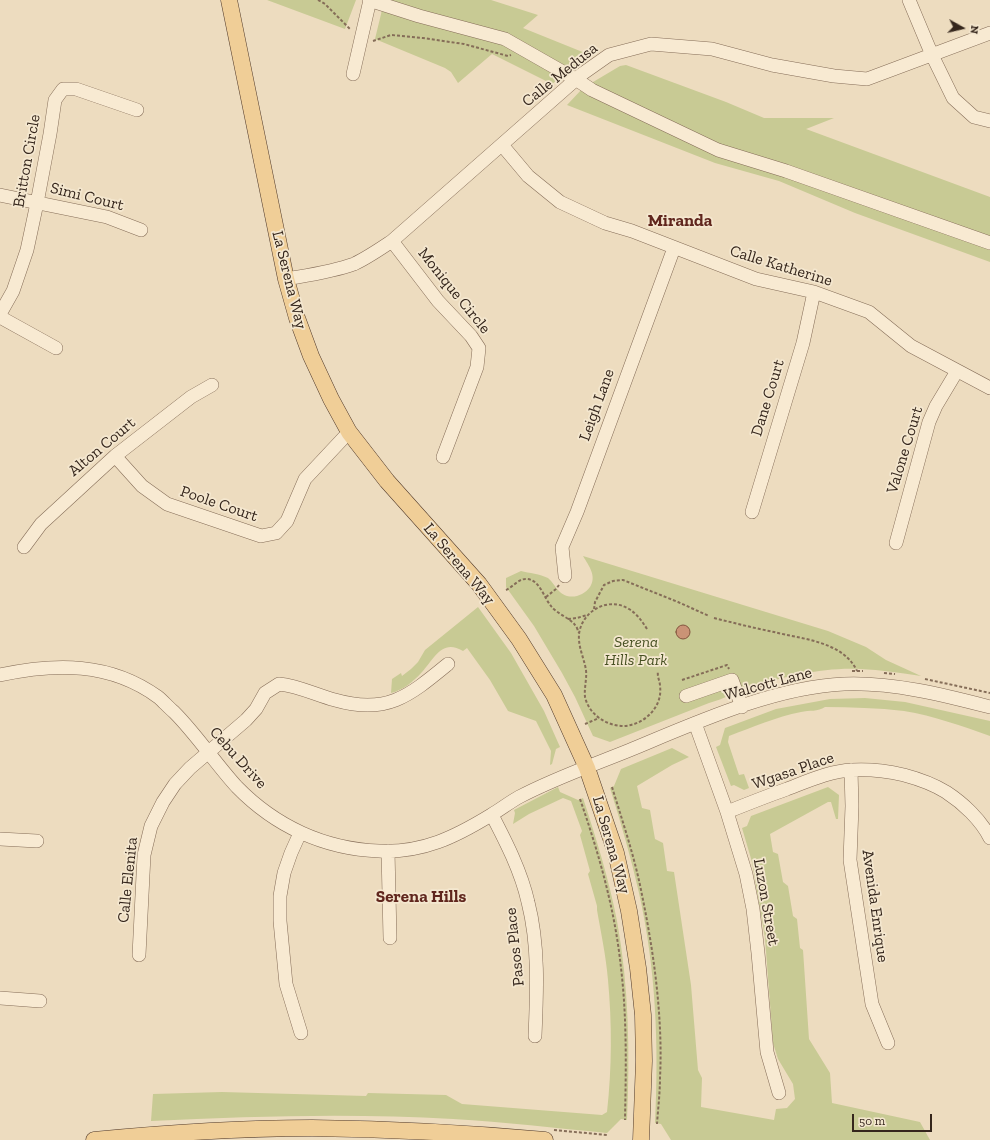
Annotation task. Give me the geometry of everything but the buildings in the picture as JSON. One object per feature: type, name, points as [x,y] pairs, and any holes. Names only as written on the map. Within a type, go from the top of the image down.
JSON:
[{"type":"main road","name":"La Serena Way","points":[[229,0],[286,279],[297,318],[311,356],[331,399],[349,432],[387,481],[479,584],[519,639],[554,695],[587,768],[616,853],[629,911],[638,968],[643,1015],[644,1062],[641,1140]]},
{"type":"main road","points":[[94,1140],[177,1133],[310,1128],[388,1130],[545,1140]]},
{"type":"street","points":[[353,74],[370,0],[419,16],[505,39],[592,90],[718,150],[990,242]]},
{"type":"street","points":[[909,0],[932,55],[953,98],[974,117],[990,121]]},
{"type":"street","name":"Calle Medusa","points":[[286,279],[321,274],[354,263],[374,253],[392,241],[577,80],[582,74],[609,55],[651,44],[712,49],[772,65],[834,76],[867,79],[990,33]]},
{"type":"street","name":"Britton Circle","points":[[0,316],[13,291],[27,250],[50,134],[55,100],[63,89],[76,89],[138,110]]},
{"type":"street","name":"Calle Katherine","points":[[502,145],[528,176],[560,202],[605,223],[632,231],[756,279],[814,292],[869,312],[911,346],[990,388]]},
{"type":"street","name":"Simi Court","points":[[0,195],[107,217],[141,230]]},
{"type":"street","name":"Monique Circle","points":[[392,241],[438,301],[472,336],[480,348],[477,367],[443,457]]},
{"type":"street","name":"Leigh Lane","points":[[566,576],[562,547],[577,512],[674,248]]},
{"type":"street","name":"Dane Court","points":[[752,512],[802,343],[814,292]]},
{"type":"street","points":[[0,316],[56,348]]},
{"type":"street","name":"Valone Court","points":[[896,544],[930,422],[936,406],[957,371]]},
{"type":"street","name":"Alton Court","points":[[24,547],[41,524],[115,456],[191,397],[212,385]]},
{"type":"street","name":"Poole Court","points":[[115,456],[142,486],[167,504],[261,536],[276,533],[287,521],[305,479],[349,432]]},
{"type":"street","name":"Calle Elenita","points":[[139,956],[144,855],[151,826],[163,802],[175,784],[208,751],[246,720],[256,709],[265,693],[279,684],[293,685],[334,700],[360,706],[384,704],[404,697],[448,664]]},
{"type":"street","name":"Cebu Drive","points":[[0,675],[31,668],[61,666],[87,668],[113,675],[136,684],[159,697],[177,715],[237,787],[262,809],[300,833],[317,840],[348,847],[378,851],[417,848],[440,842],[462,832],[519,797],[587,768]]},
{"type":"street","points":[[686,696],[732,680],[742,707]]},
{"type":"street","name":"Walcott Lane","points":[[587,768],[695,723],[780,695],[810,688],[846,684],[901,688],[947,695],[990,707]]},
{"type":"street","name":"Luzon Street","points":[[695,723],[728,812],[746,874],[753,909],[767,1052],[779,1093]]},
{"type":"street","name":"Wgasa Place","points":[[728,812],[809,780],[851,770],[872,770],[918,779],[940,789],[956,799],[970,812],[988,833],[990,838]]},
{"type":"street","name":"Avenida Enrique","points":[[851,770],[852,806],[850,860],[872,1004],[888,1044]]},
{"type":"street","name":"Pasos Place","points":[[492,814],[519,872],[528,902],[533,929],[536,961],[535,1036]]},
{"type":"street","points":[[300,833],[291,852],[284,873],[280,896],[280,921],[286,984],[301,1034]]},
{"type":"street","points":[[0,839],[37,840]]},
{"type":"street","points":[[388,850],[390,938]]},
{"type":"street","points":[[0,998],[40,1001]]},
{"type":"path","points":[[318,0],[326,4],[351,30]]},
{"type":"path","points":[[373,41],[391,35],[464,44],[508,56],[527,52]]},
{"type":"path","points":[[546,598],[556,589],[566,576]]},
{"type":"path","points":[[506,590],[518,581],[529,579],[537,583],[550,606],[575,624],[579,633],[580,650],[586,670],[586,697],[593,712],[612,725],[627,726],[642,721],[654,710],[660,699],[660,686],[657,675],[658,671]]},
{"type":"path","points":[[594,609],[604,585],[613,580],[623,580],[710,616]]},
{"type":"path","points":[[579,633],[584,620],[594,609],[609,604],[623,606],[634,612],[647,629]]},
{"type":"path","points":[[567,619],[588,615]]},
{"type":"path","points":[[714,618],[778,634],[808,638],[823,643],[850,660],[857,671]]},
{"type":"path","points":[[585,724],[600,718]]},
{"type":"path","points":[[580,799],[601,864],[614,920],[622,968],[626,1033],[625,1120]]},
{"type":"green space","points":[[267,0],[356,0],[345,29]]},
{"type":"green space","points":[[388,0],[491,0],[538,15],[523,28],[590,55],[552,84],[492,54],[458,83],[451,72],[445,68],[375,39],[382,10]]},
{"type":"green space","points":[[626,65],[726,102],[764,118],[834,118],[806,129],[990,197],[990,262],[855,213],[779,181],[715,163],[567,105],[583,88],[620,66]]},
{"type":"green space","name":"Serena Hills Park","points":[[583,556],[828,631],[866,647],[886,660],[921,676],[860,669],[834,669],[805,673],[777,679],[746,689],[610,742],[593,736],[562,673],[534,626],[506,587],[506,578],[521,571],[548,578],[558,590],[566,596],[570,597],[579,595],[590,587],[593,579],[588,564]]},
{"type":"green space","points":[[478,607],[511,653],[544,711],[560,747],[556,749],[552,764],[550,765],[551,751],[536,721],[508,711],[490,680],[467,648],[463,651],[449,647],[444,649],[439,652],[422,672],[404,688],[391,693],[392,679],[401,673],[402,676],[411,669],[418,662],[425,650]]},
{"type":"green space","points":[[865,698],[905,702],[990,721],[990,736],[937,718],[904,711],[825,707],[819,710],[804,711],[765,722],[729,736],[728,742],[739,775],[744,774],[749,788],[744,790],[734,785],[731,786],[716,747],[720,745],[725,728],[776,709],[830,699]]},
{"type":"green space","points":[[672,748],[689,757],[672,765],[637,786],[642,808],[650,810],[655,839],[663,843],[667,871],[674,872],[691,985],[698,1070],[702,1078],[701,1107],[774,1120],[776,1109],[787,1108],[795,1099],[793,1084],[778,1059],[773,1043],[765,938],[752,862],[742,828],[747,826],[751,816],[828,787],[839,795],[838,819],[836,819],[831,802],[828,802],[770,834],[773,852],[778,854],[783,882],[788,886],[793,916],[797,919],[800,948],[803,950],[809,1039],[830,1073],[832,1103],[920,1122],[930,1140],[671,1140],[661,1124],[655,1123],[657,1065],[653,979],[645,922],[639,893],[626,840],[610,788],[614,786],[621,769]]},
{"type":"green space","points":[[558,787],[560,792],[578,800],[583,798],[602,859],[614,905],[624,970],[628,1020],[627,1120],[621,1119],[607,1133],[472,1120],[378,1116],[265,1117],[151,1121],[153,1094],[222,1092],[366,1096],[368,1093],[446,1095],[462,1104],[602,1115],[607,1112],[611,1046],[608,980],[597,906],[588,874],[590,871],[580,835],[582,831],[571,801],[563,798],[529,814],[513,824],[515,813],[514,810]]},
{"type":"district","name":"Miranda","points":[[680,221]]},
{"type":"district","name":"Serena Hills","points":[[421,897]]}]
